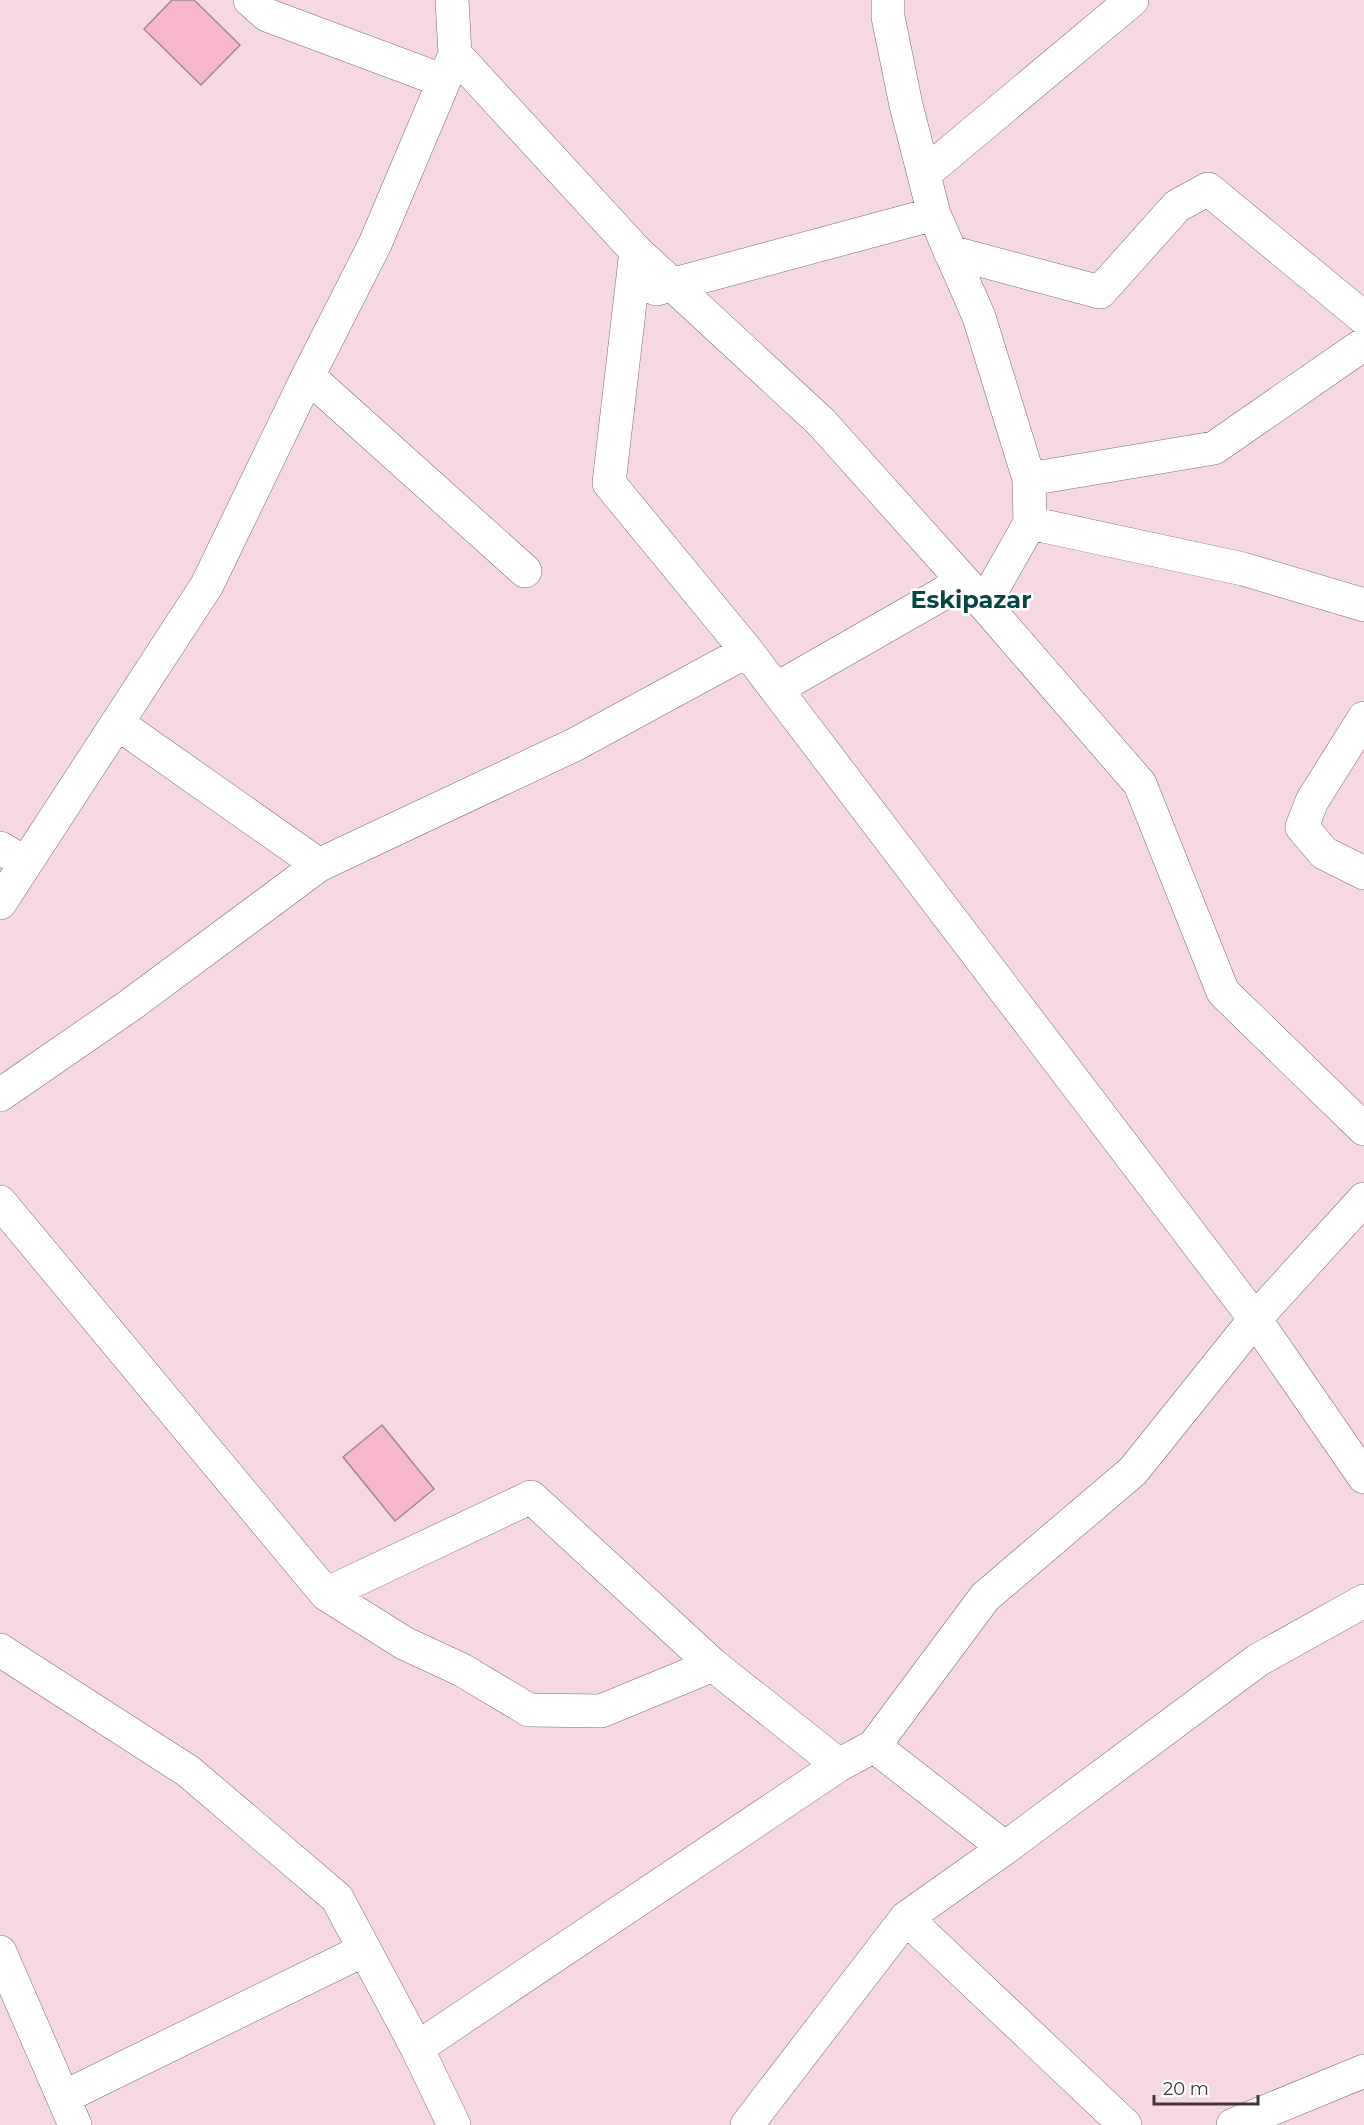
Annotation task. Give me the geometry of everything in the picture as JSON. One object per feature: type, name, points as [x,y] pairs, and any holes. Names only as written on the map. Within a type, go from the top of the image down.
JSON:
[{"type":"street","points":[[250,0],[267,15],[449,67],[636,251],[821,422],[1140,784],[1223,992],[1364,1129]]},
{"type":"street","points":[[0,903],[13,856],[117,723],[207,585],[375,243],[449,67],[452,0]]},
{"type":"street","points":[[776,689],[973,593],[1030,523],[1029,479],[979,316],[934,214],[906,105],[888,17],[888,0]]},
{"type":"street","points":[[924,174],[1132,0]]},
{"type":"street","points":[[950,252],[1100,292],[1177,206],[1208,189],[1364,318]]},
{"type":"street","points":[[631,294],[934,214]]},
{"type":"street","points":[[636,251],[609,483],[747,651],[1255,1319],[1364,1477]]},
{"type":"street","points":[[1029,479],[1214,448],[1364,344]]},
{"type":"street","points":[[308,376],[525,572]]},
{"type":"street","points":[[1030,523],[1243,569],[1364,605]]},
{"type":"street","points":[[0,1095],[129,1006],[319,865],[574,745],[747,651]]},
{"type":"street","points":[[1364,718],[1311,801],[1302,827],[1324,853],[1364,873]]},
{"type":"street","points":[[117,723],[319,865]]},
{"type":"street","points":[[417,2048],[839,1765],[874,1746],[984,1597],[1133,1471],[1255,1319],[1364,1199]]},
{"type":"street","points":[[0,1202],[326,1594],[404,1643],[462,1670],[530,1710],[601,1711],[713,1665]]},
{"type":"street","points":[[326,1594],[531,1497],[713,1665],[839,1765]]},
{"type":"street","points":[[747,2125],[906,1918],[1005,1848],[1258,1660],[1364,1601]]},
{"type":"street","points":[[0,1650],[188,1771],[337,1898],[417,2048],[454,2125]]},
{"type":"street","points":[[874,1746],[1005,1848]]},
{"type":"street","points":[[906,1918],[1125,2125]]},
{"type":"street","points":[[0,1952],[70,2111],[364,1950]]},
{"type":"street","points":[[1233,2125],[1364,2071]]},
{"type":"building","points":[[172,0],[194,0],[240,45],[201,85],[144,29]]},
{"type":"building","points":[[382,1425],[434,1489],[395,1521],[343,1457]]},
{"type":"district","name":"Eskipazar","points":[[971,600]]}]
